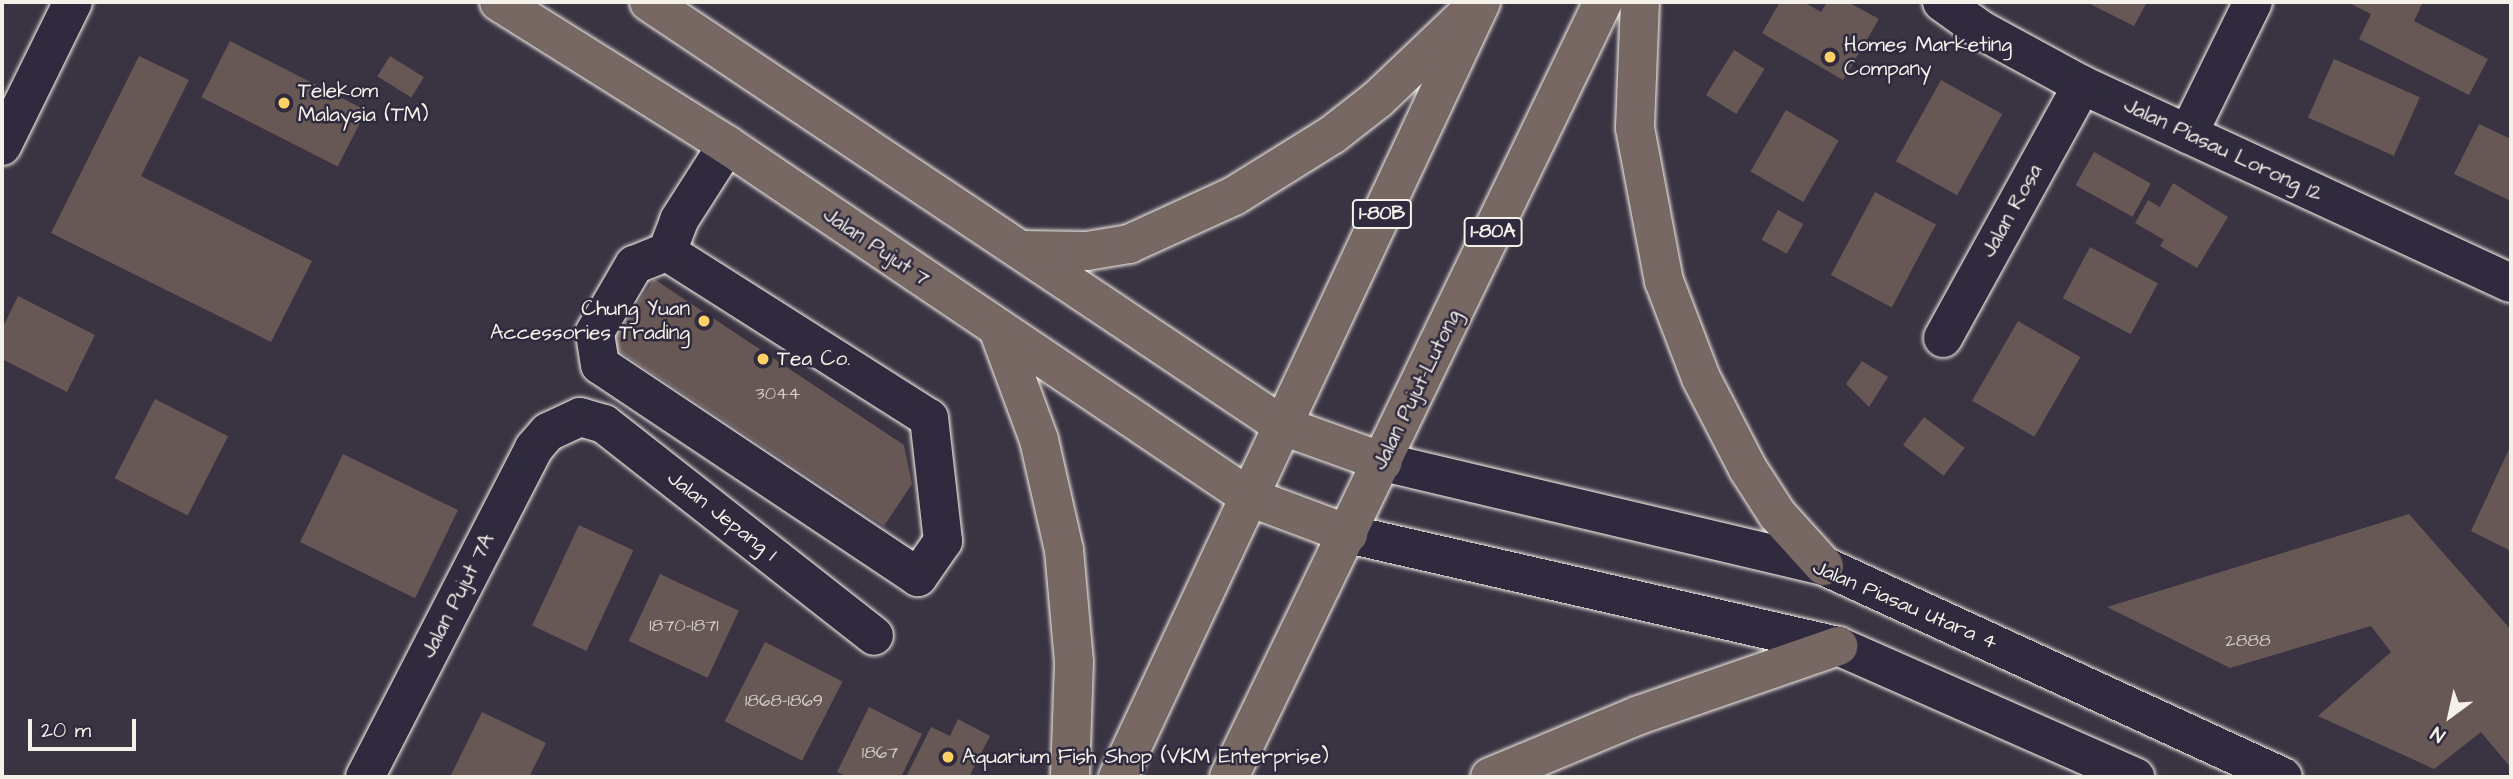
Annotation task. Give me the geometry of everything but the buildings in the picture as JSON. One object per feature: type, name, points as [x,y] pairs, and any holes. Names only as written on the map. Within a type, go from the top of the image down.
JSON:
[{"type":"main road","name":"Jalan Pujut 7","points":[[499,2],[727,145],[1249,497],[1348,534]]},
{"type":"main road","points":[[649,2],[1025,250],[1283,426],[1383,462]]},
{"type":"main road","points":[[1025,250],[1087,251],[1129,244],[1234,196],[1294,161],[1378,99],[1480,2]]},
{"type":"main road","name":"1-80B","points":[[1118,777],[1480,2]]},
{"type":"main road","name":"Jalan Pujut-Lutong","points":[[1229,777],[1603,2]]},
{"type":"main road","points":[[1640,2],[1635,128],[1664,281],[1701,378],[1748,469],[1777,514],[1824,566]]},
{"type":"main road","points":[[998,329],[1039,440],[1063,550],[1074,662],[1069,777]]},
{"type":"main road","points":[[1490,777],[1639,715],[1838,646]]},
{"type":"street","points":[[2,146],[73,2]]},
{"type":"street","name":"Jalan Piasau Lorong 12","points":[[1942,2],[1981,30],[2082,85],[2511,283]]},
{"type":"street","points":[[2188,134],[2253,2]]},
{"type":"street","name":"Jalan Rosa","points":[[1942,338],[2082,85]]},
{"type":"street","points":[[571,420],[600,365],[595,332],[601,321],[634,265],[667,252],[678,220],[727,145]]},
{"type":"street","points":[[600,365],[918,577],[943,541],[929,418],[667,252]]},
{"type":"street","name":"Jalan Jepang 1","points":[[571,420],[604,424],[874,636]]},
{"type":"street","name":"Jalan Pujut 7A","points":[[365,777],[534,448],[571,420]]},
{"type":"street","name":"Jalan Piasau Utara 4","points":[[1383,462],[1824,566],[2283,777]]},
{"type":"street","points":[[1348,534],[1838,646],[2135,777]]},
{"type":"place","name":"Homes Marketing Company","points":[[1830,57]]},
{"type":"place","name":"Telekom Malaysia (TM)","points":[[284,103]]},
{"type":"place","name":"Chung Yuan Accessories Trading","points":[[704,321]]},
{"type":"place","name":"Tea Co.","points":[[763,359]]},
{"type":"place","name":"Aquarium Fish Shop (VKM Enterprise)","points":[[948,757]]}]
